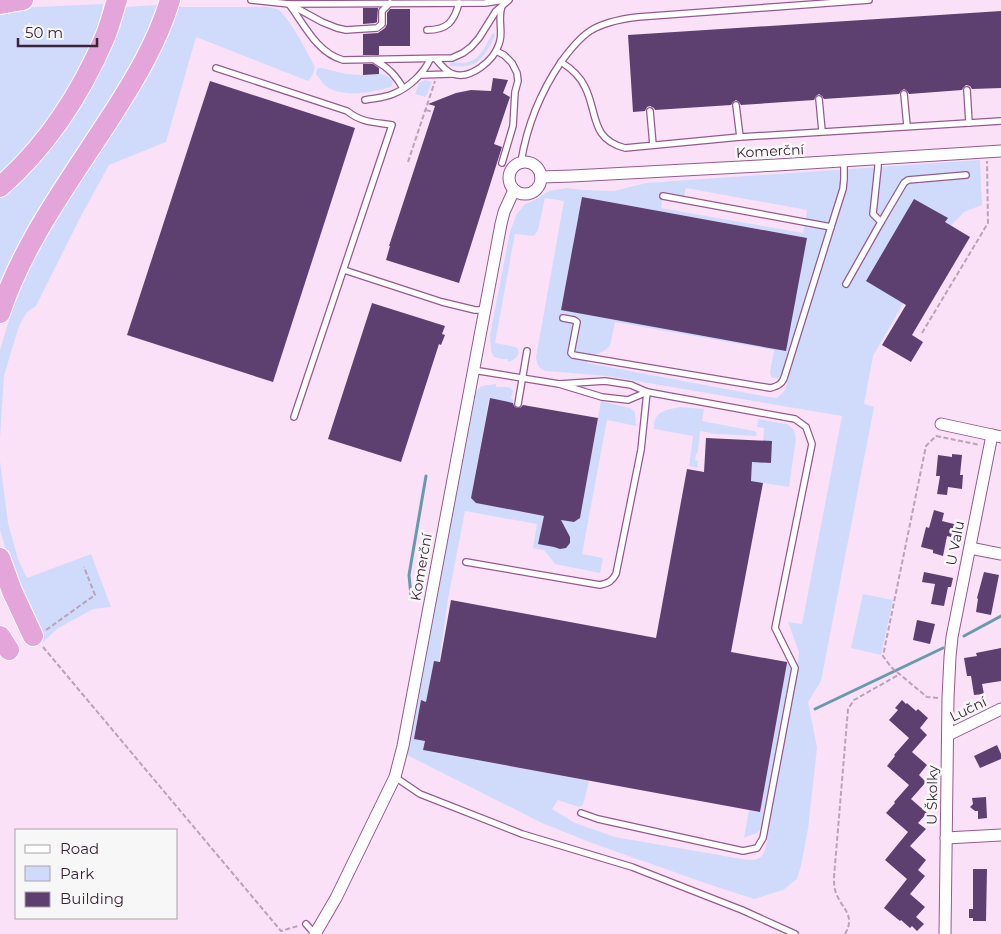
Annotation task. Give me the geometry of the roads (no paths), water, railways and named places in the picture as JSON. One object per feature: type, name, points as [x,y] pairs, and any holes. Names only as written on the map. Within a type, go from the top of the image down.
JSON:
[{"type":"highway","points":[[0,4],[23,0]]},
{"type":"highway","points":[[0,187],[30,158],[64,114],[84,82],[106,36],[117,0]]},
{"type":"highway","points":[[0,313],[26,251],[132,84],[158,34],[170,0]]},
{"type":"highway","points":[[0,558],[32,638],[0,594]]},
{"type":"street","name":"Komerční","points":[[540,177],[592,176],[1001,151]]},
{"type":"street","points":[[514,190],[524,194],[534,191],[540,182],[538,168],[530,163],[521,162]]},
{"type":"street","name":"Komerční","points":[[315,934],[336,898],[396,777],[501,224],[514,190],[508,176],[512,167],[521,162]]},
{"type":"street","name":"U Valu","points":[[942,424],[996,436],[990,447],[952,637],[950,657]]},
{"type":"street","points":[[970,548],[1001,554]]},
{"type":"street","name":"U Školky","points":[[945,934],[950,657]]},
{"type":"street","name":"Luční","points":[[948,735],[1001,709]]},
{"type":"street","points":[[946,838],[1001,835]]},
{"type":"lane","points":[[251,0],[289,4],[485,3],[509,0]]},
{"type":"lane","points":[[521,162],[528,129],[545,87],[561,62],[579,40],[591,30],[618,20],[638,17],[869,0]]},
{"type":"lane","points":[[289,4],[318,45],[327,53],[343,60],[374,60],[452,58],[471,47],[504,2]]},
{"type":"lane","points":[[420,75],[461,75],[487,64],[496,51],[501,35],[499,14],[504,2]]},
{"type":"lane","points":[[289,4],[322,22],[346,30],[377,28],[382,24],[382,11],[390,3]]},
{"type":"lane","points":[[427,30],[447,26],[456,14],[459,3]]},
{"type":"lane","points":[[496,51],[504,55],[512,63],[518,81],[515,92],[513,126],[502,162]]},
{"type":"lane","points":[[433,59],[452,74]]},
{"type":"lane","points":[[365,100],[384,97],[403,88],[424,72],[433,59]]},
{"type":"lane","points":[[374,60],[385,65],[395,75],[403,88]]},
{"type":"lane","points":[[561,62],[571,68],[586,88],[597,127],[602,134],[609,141],[625,148],[740,137],[1001,121]]},
{"type":"lane","points":[[216,68],[347,111],[362,120],[392,125],[294,417]]},
{"type":"lane","points":[[967,90],[970,123]]},
{"type":"lane","points":[[904,94],[907,126]]},
{"type":"lane","points":[[819,100],[822,132]]},
{"type":"lane","points":[[736,105],[740,137]]},
{"type":"lane","points":[[650,111],[653,145]]},
{"type":"lane","points":[[878,159],[873,214],[881,222]]},
{"type":"lane","points":[[563,318],[577,322],[572,355],[770,388],[779,386],[786,375],[843,189],[844,161]]},
{"type":"lane","points":[[846,284],[904,183],[908,180],[966,175]]},
{"type":"lane","points":[[663,196],[831,227]]},
{"type":"lane","points":[[344,270],[442,302],[475,310],[484,310]]},
{"type":"lane","points":[[518,404],[527,351]]},
{"type":"lane","points":[[473,370],[559,384],[602,397],[628,400],[647,392]]},
{"type":"lane","points":[[559,384],[606,381],[632,385],[647,392],[795,419],[806,427],[812,444],[775,628],[795,668],[763,838],[757,848],[742,851],[598,819],[581,813]]},
{"type":"lane","points":[[466,562],[600,585],[612,581],[616,574],[641,450],[647,392]]},
{"type":"lane","points":[[396,777],[420,794],[522,834],[639,870],[742,910],[795,934]]},
{"type":"lane","points":[[306,924],[315,934]]},
{"type":"waterway","points":[[411,596],[409,575],[426,476]]},
{"type":"waterway","points":[[964,636],[1001,616]]},
{"type":"waterway","points":[[815,709],[943,648]]}]
